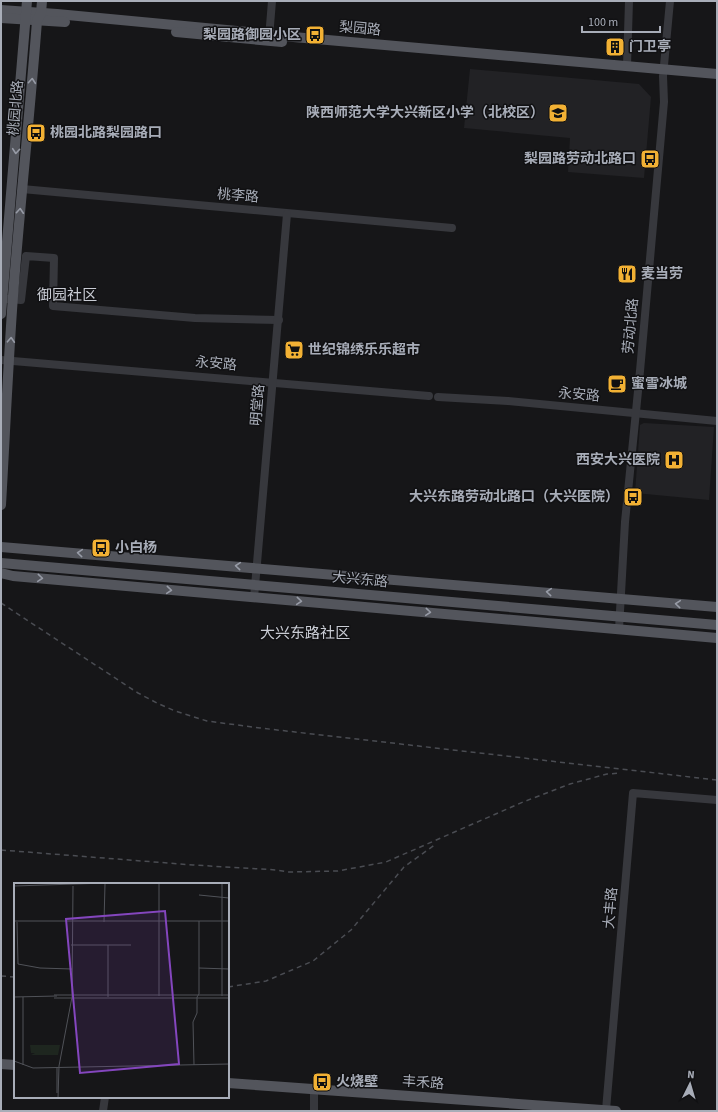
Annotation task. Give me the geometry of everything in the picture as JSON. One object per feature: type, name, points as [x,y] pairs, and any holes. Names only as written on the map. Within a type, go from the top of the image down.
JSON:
[{"type":"main road","name":"桃园北路","points":[[1,314],[27,16],[27,1]]},
{"type":"main road","name":"桃园北路","points":[[1,505],[5,360],[13,300],[22,189],[39,17],[42,1]]},
{"type":"main road","name":"梨园路","points":[[1,10],[54,21],[664,72],[717,74]]},
{"type":"main road","name":"梨园路","points":[[1,18],[27,16]]},
{"type":"main road","name":"梨园路","points":[[269,38],[282,36],[627,66],[717,80]]},
{"type":"main road","points":[[1,547],[717,607]]},
{"type":"main road","name":"大兴东路","points":[[1,558],[620,614],[717,625]]},
{"type":"main road","name":"大兴东路","points":[[1,563],[256,582]]},
{"type":"main road","points":[[1,573],[254,598],[717,638]]},
{"type":"main road","name":"大兴东路","points":[[620,614],[717,620]]},
{"type":"main road","points":[[1,1064],[14,1065]]},
{"type":"main road","points":[[1,1070],[14,1071]]},
{"type":"main road","name":"丰禾路","points":[[229,1083],[541,1108],[611,1111]]},
{"type":"street","points":[[269,38],[272,1]]},
{"type":"street","points":[[627,66],[629,1]]},
{"type":"street","name":"劳动北路","points":[[618,629],[625,522],[664,102],[664,72],[670,1]]},
{"type":"street","name":"桃李路","points":[[22,189],[452,228]]},
{"type":"street","name":"明堂路","points":[[254,598],[287,214]]},
{"type":"street","points":[[2,299],[21,300],[26,256],[54,258],[53,306],[195,318],[279,320]]},
{"type":"street","name":"永安路","points":[[5,360],[429,396]]},
{"type":"street","name":"永安路","points":[[438,397],[508,401],[717,421]]},
{"type":"street","name":"大丰路","points":[[611,1111],[633,793],[717,800]]},
{"type":"street","points":[[314,1089],[314,1111]]},
{"type":"street","points":[[103,1111],[105,1098]]},
{"type":"shaded area","name":"陕西师范大学大兴新区小学（北校区）","points":[[470,69],[639,84],[651,97],[644,178],[568,172],[570,138],[464,128]]},
{"type":"shaded area","name":"西安大兴医院","points":[[644,423],[714,427],[709,500],[635,493],[640,425]]},
{"type":"railway","points":[[1,603],[138,693],[175,711],[207,721],[717,780]]},
{"type":"railway","points":[[1,850],[288,872],[338,871],[386,862],[523,802],[570,784],[607,774],[621,773]]},
{"type":"railway","points":[[229,987],[266,981],[313,961],[351,930],[404,867],[436,844]]},
{"type":"railway","points":[[1,976],[14,977]]},
{"type":"place","name":"梨园路御园小区","points":[[315,35]]},
{"type":"place","name":"门卫亭","points":[[615,47]]},
{"type":"place","name":"陕西师范大学大兴新区小学（北校区）","points":[[558,113]]},
{"type":"place","name":"桃园北路梨园路口","points":[[36,133]]},
{"type":"place","name":"梨园路劳动北路口","points":[[650,159]]},
{"type":"place","name":"麦当劳","points":[[627,274]]},
{"type":"place","name":"世纪锦绣乐乐超市","points":[[294,350]]},
{"type":"place","name":"蜜雪冰城","points":[[617,384]]},
{"type":"place","name":"西安大兴医院","points":[[674,460]]},
{"type":"place","name":"大兴东路劳动北路口（大兴医院）","points":[[633,497]]},
{"type":"place","name":"小白杨","points":[[101,548]]},
{"type":"place","name":"火烧壁","points":[[322,1082]]},
{"type":"district","name":"御园社区","points":[[67,295]]},
{"type":"district","name":"大兴东路社区","points":[[305,633]]}]
